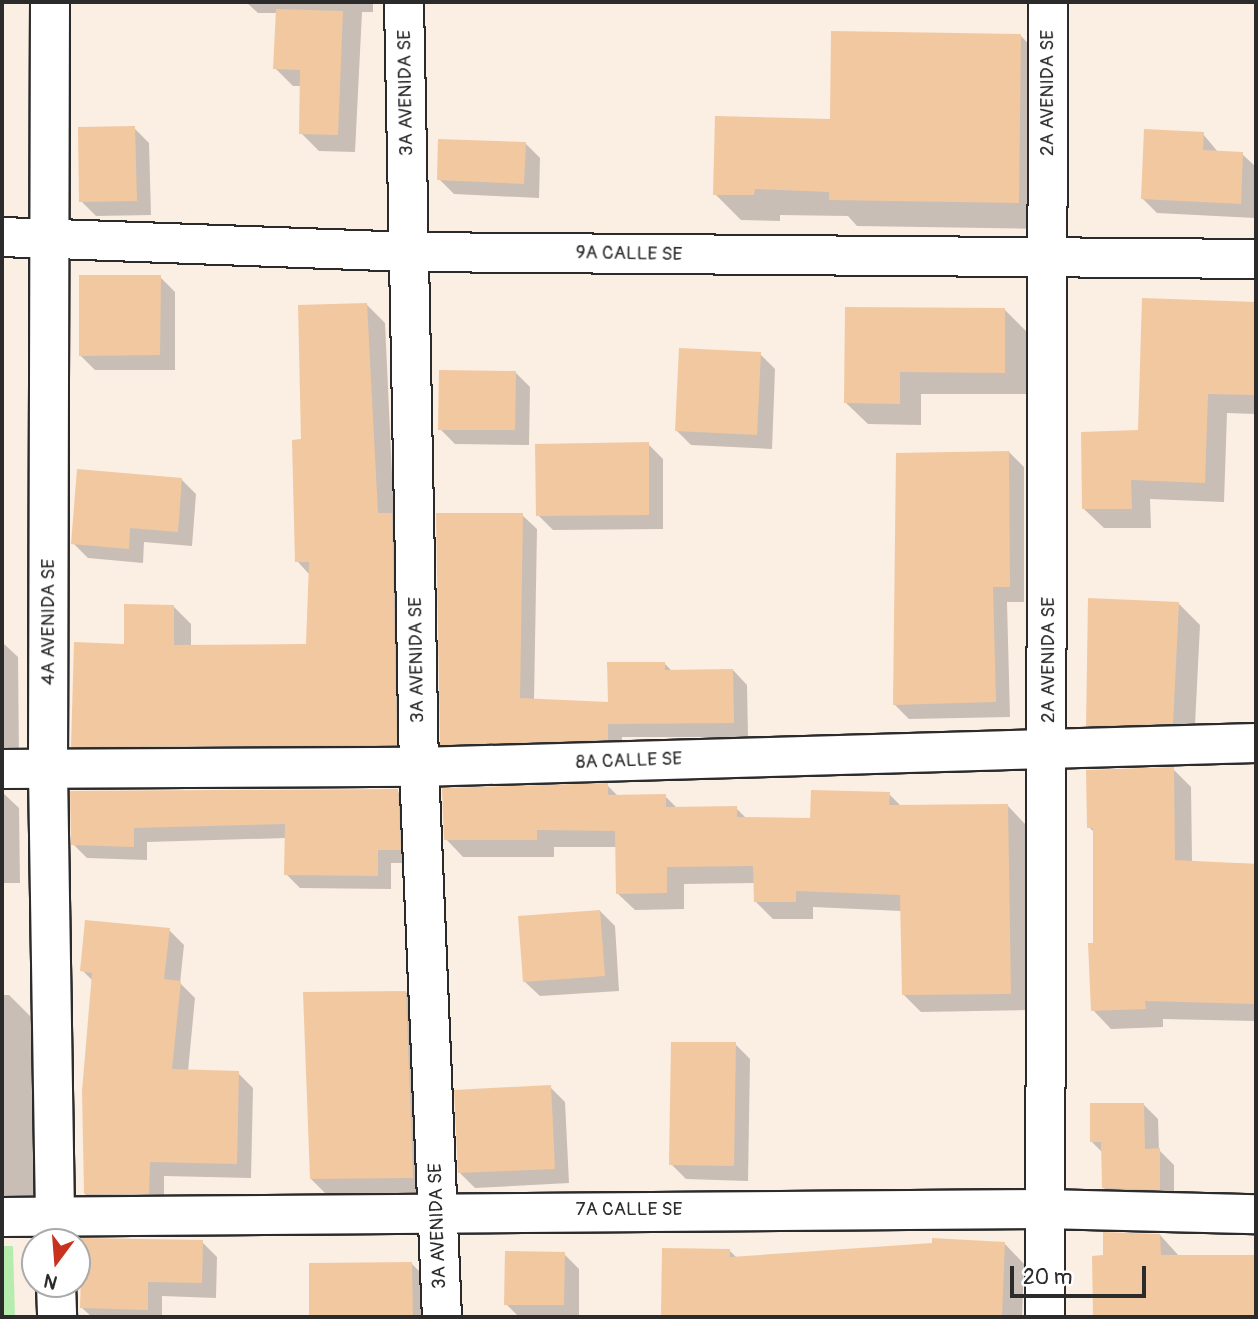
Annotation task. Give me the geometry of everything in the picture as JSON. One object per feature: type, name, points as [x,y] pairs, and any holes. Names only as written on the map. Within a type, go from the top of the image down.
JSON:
[{"type":"street","name":"4A AVENIDA SE","points":[[50,2],[52,238],[48,771],[55,1228]]},
{"type":"street","name":"3A AVENIDA SE","points":[[404,2],[419,767],[442,1317]]},
{"type":"street","name":"2A AVENIDA SE","points":[[1045,1317],[1049,748],[1048,2]]},
{"type":"street","name":"9A CALLE SE","points":[[2,237],[409,252],[1256,259]]},
{"type":"street","name":"8A CALLE SE","points":[[2,769],[48,771],[419,767],[1256,743]]},
{"type":"street","name":"7A CALLE SE","points":[[91,1228],[437,1210],[1044,1209],[1256,1214]]},
{"type":"street","name":"7A CALLE SE","points":[[2,1217],[47,1228]]},
{"type":"street","points":[[56,1298],[57,1317]]},
{"type":"green space","points":[[2,1246],[13,1246],[15,1317],[2,1317]]},
{"type":"building","points":[[276,9],[343,11],[338,135],[299,134],[300,70],[273,69]]},
{"type":"building","points":[[831,31],[1021,34],[1019,203],[829,200],[829,192],[755,189],[754,195],[713,195],[715,116],[830,119]]},
{"type":"building","points":[[135,126],[137,201],[79,202],[78,127]]},
{"type":"building","points":[[1144,129],[1204,132],[1203,150],[1243,152],[1241,204],[1141,199]]},
{"type":"building","points":[[438,139],[526,142],[524,184],[437,180]]},
{"type":"building","points":[[79,275],[161,275],[160,355],[79,356]]},
{"type":"building","points":[[1142,298],[1256,302],[1254,395],[1208,394],[1205,483],[1131,480],[1132,509],[1082,509],[1081,432],[1138,430]]},
{"type":"building","points":[[367,303],[378,513],[392,513],[397,745],[71,747],[74,642],[124,644],[124,604],[174,605],[174,645],[306,644],[309,562],[295,562],[292,440],[301,439],[298,305]]},
{"type":"building","points":[[845,307],[1005,308],[1005,373],[900,372],[900,404],[844,403]]},
{"type":"building","points":[[679,348],[761,352],[757,435],[675,431]]},
{"type":"building","points":[[439,370],[516,371],[515,430],[438,430]]},
{"type":"building","points":[[649,442],[649,515],[536,516],[535,444]]},
{"type":"building","points":[[1009,451],[1010,587],[993,587],[996,702],[893,705],[896,453]]},
{"type":"building","points":[[77,469],[182,478],[178,532],[130,528],[129,549],[71,544]]},
{"type":"building","points":[[436,513],[523,513],[520,698],[608,702],[607,662],[665,662],[665,670],[733,669],[734,723],[608,724],[608,740],[440,745]]},
{"type":"building","points":[[1088,598],[1179,602],[1173,724],[1086,726]]},
{"type":"building","points":[[1174,767],[1175,860],[1256,864],[1256,1004],[1145,1001],[1146,1009],[1091,1011],[1088,943],[1093,943],[1093,828],[1087,828],[1086,770]]},
{"type":"building","points":[[608,783],[608,795],[666,794],[666,807],[737,806],[737,817],[810,818],[811,790],[890,792],[889,805],[1008,804],[1011,994],[902,995],[900,895],[796,891],[796,902],[754,902],[753,866],[667,867],[667,893],[616,894],[615,831],[537,830],[537,840],[444,840],[442,788]]},
{"type":"building","points":[[398,789],[401,850],[378,850],[378,876],[284,875],[285,824],[134,828],[134,847],[71,845],[70,791]]},
{"type":"building","points":[[600,910],[605,976],[523,982],[518,916]]},
{"type":"building","points":[[85,920],[170,928],[164,979],[181,981],[172,1069],[239,1071],[237,1164],[150,1162],[149,1194],[84,1194],[82,1091],[92,973],[80,971]]},
{"type":"building","points":[[406,991],[413,1178],[310,1179],[303,992]]},
{"type":"building","points":[[671,1042],[736,1042],[734,1166],[669,1165]]},
{"type":"building","points":[[551,1085],[555,1169],[458,1173],[454,1090]]},
{"type":"building","points":[[1090,1103],[1144,1103],[1145,1149],[1160,1148],[1160,1190],[1102,1188],[1101,1142],[1090,1142]]},
{"type":"building","points":[[1103,1232],[1160,1234],[1161,1255],[1256,1255],[1256,1317],[1093,1317],[1092,1256],[1103,1255]]},
{"type":"building","points":[[91,1238],[203,1240],[202,1283],[148,1282],[148,1310],[80,1308],[80,1298],[91,1298]]},
{"type":"building","points":[[932,1238],[1005,1242],[1002,1317],[661,1317],[662,1248],[730,1249],[730,1257],[932,1243]]},
{"type":"building","points":[[505,1251],[565,1252],[564,1305],[504,1305]]},
{"type":"building","points":[[412,1262],[413,1317],[309,1317],[309,1263]]}]
